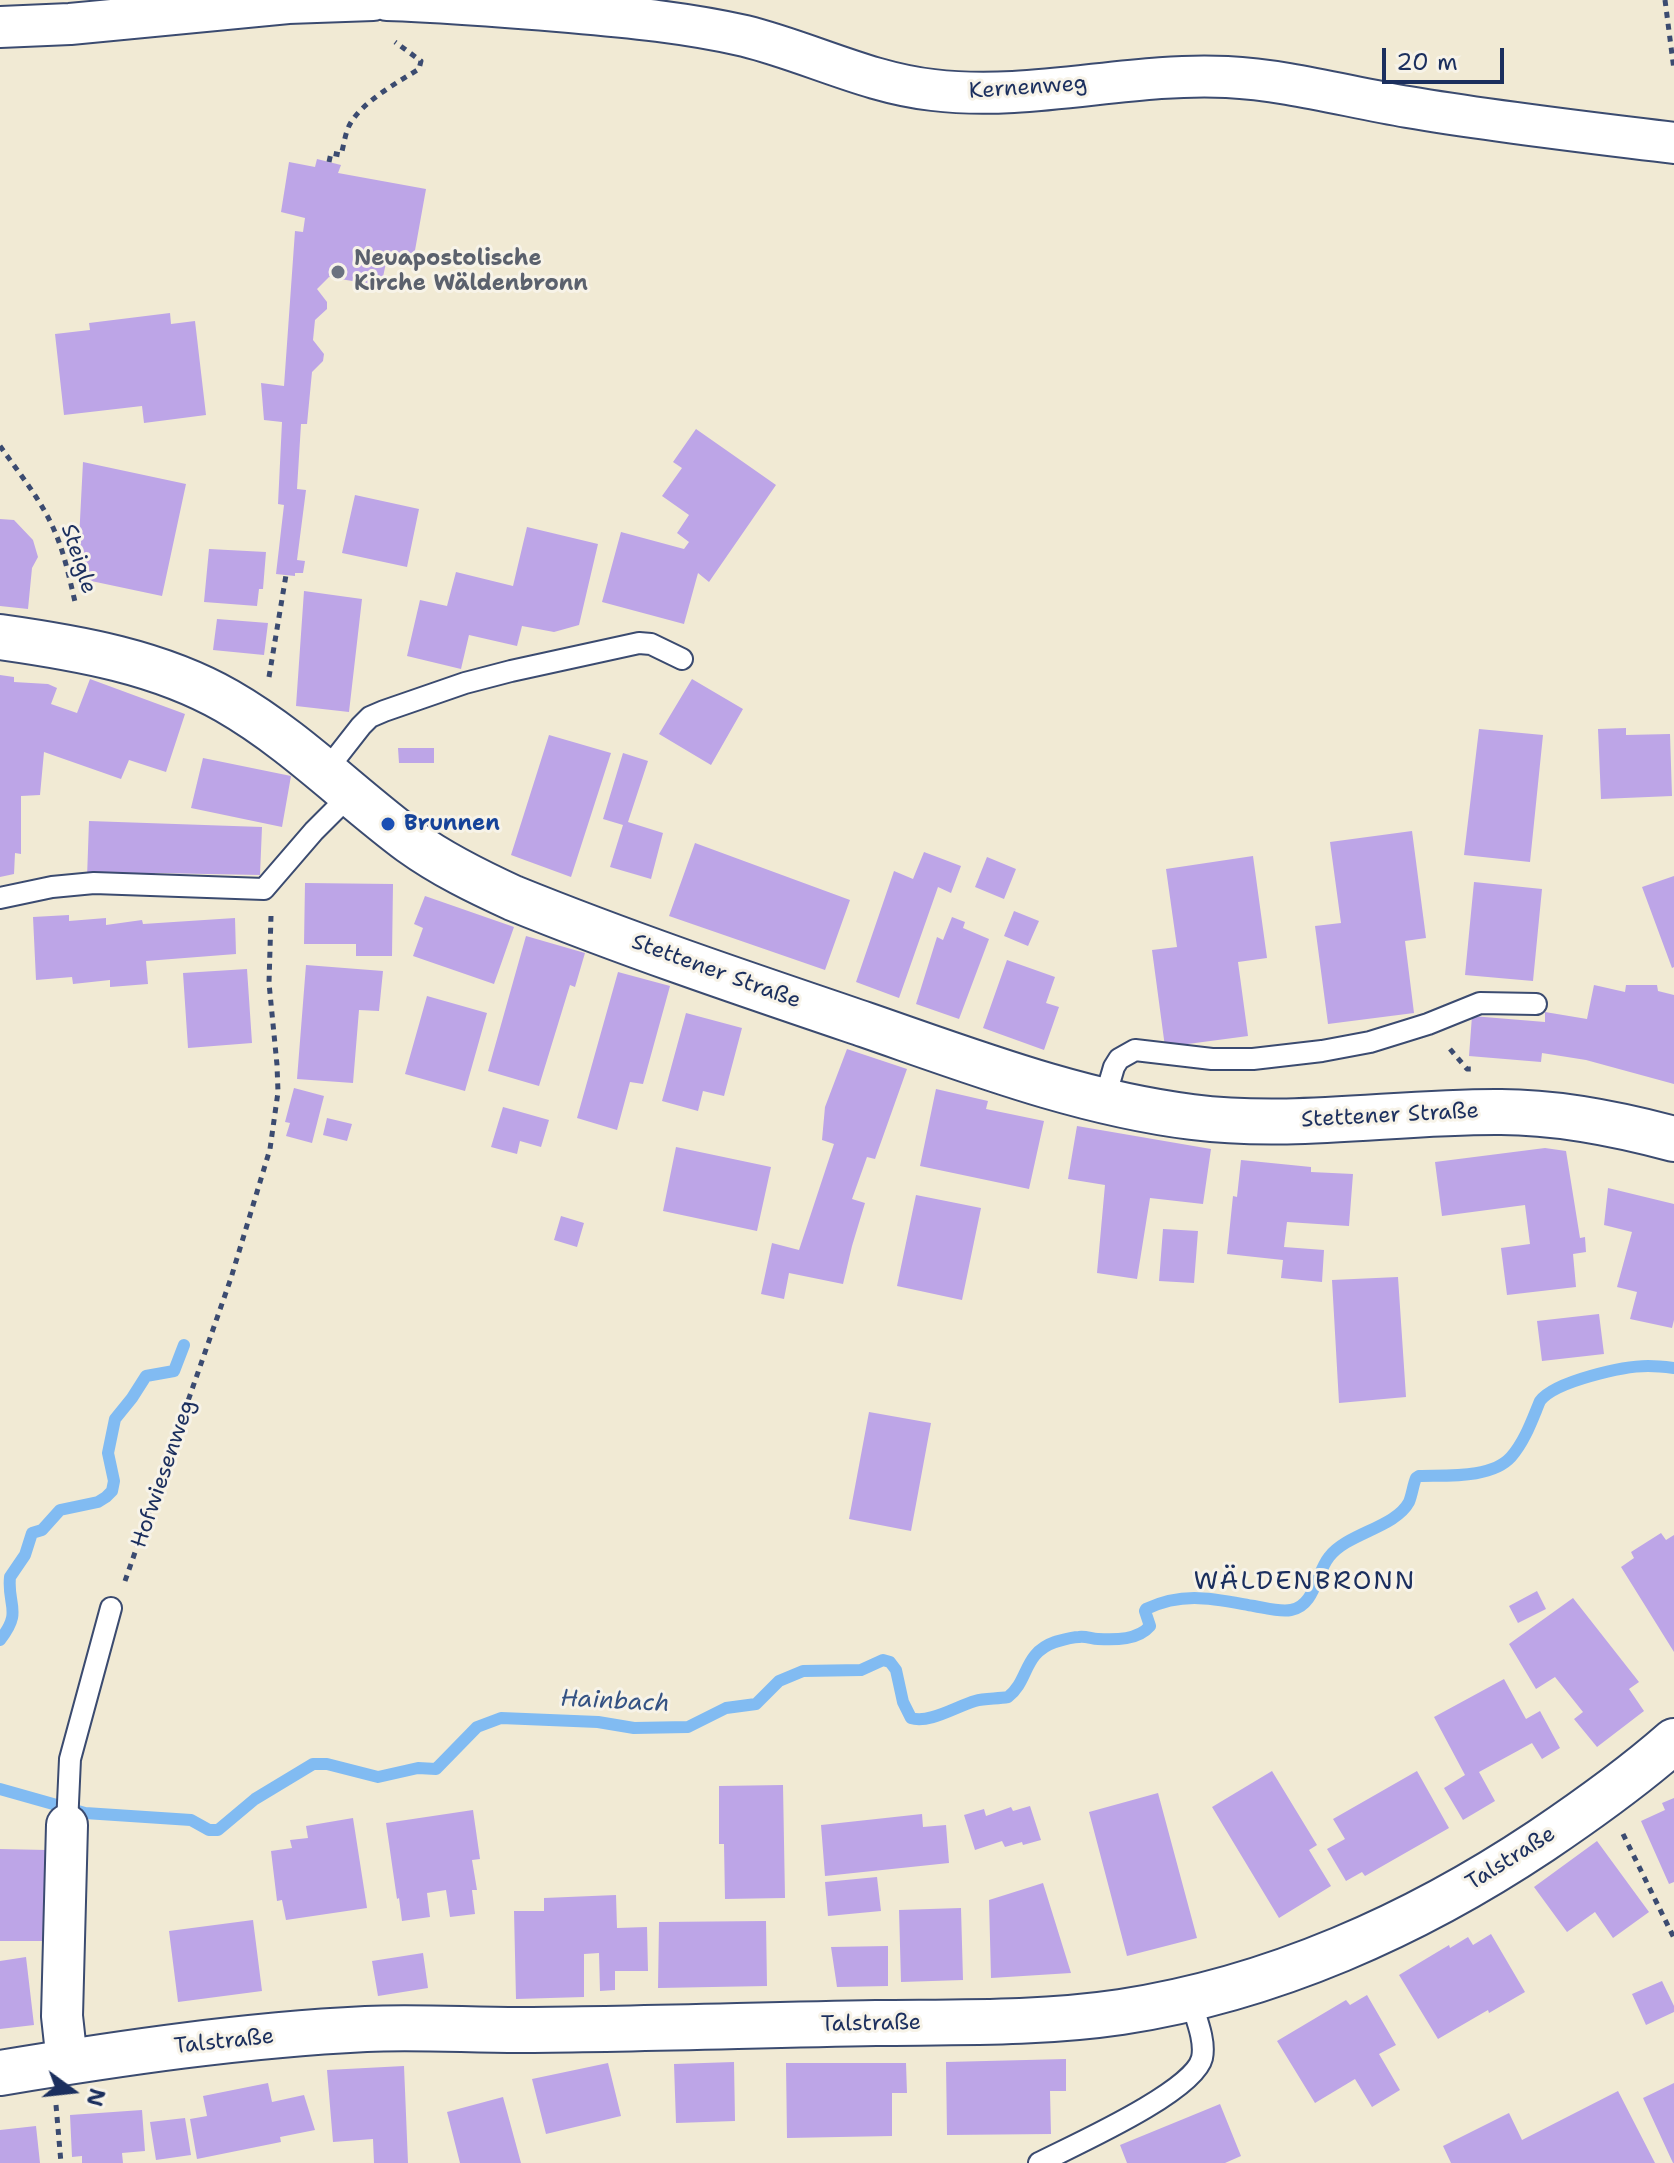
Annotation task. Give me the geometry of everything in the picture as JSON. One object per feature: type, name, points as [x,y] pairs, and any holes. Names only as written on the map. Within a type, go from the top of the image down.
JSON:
[{"type":"street","points":[[0,27],[70,24],[288,3],[373,0]]},
{"type":"street","name":"Kernenweg","points":[[387,0],[607,15],[713,30],[802,52],[886,82],[950,92],[1016,91],[1173,77],[1230,77],[1458,115],[1674,143]]},
{"type":"street","name":"Stettener Straße","points":[[0,637],[71,648],[142,665],[203,688],[254,718],[441,862],[513,898],[747,984],[1002,1072],[1104,1101],[1189,1117],[1284,1121],[1432,1113],[1530,1113],[1597,1121],[1674,1139]]},
{"type":"street","name":"Talstraße","points":[[0,2073],[176,2046],[369,2029],[526,2030],[1029,2021],[1110,2013],[1190,1998],[1293,1967],[1347,1947],[1421,1913],[1508,1863],[1603,1799],[1674,1741]]},
{"type":"street","points":[[59,2064],[68,1809]]},
{"type":"lane","points":[[0,898],[84,883],[259,890],[269,887],[314,831],[338,783],[352,736],[370,717],[465,683],[639,643],[651,644],[682,659]]},
{"type":"lane","points":[[1104,1101],[1114,1067],[1119,1059],[1135,1050],[1212,1059],[1253,1059],[1349,1047],[1428,1024],[1480,1003],[1536,1004]]},
{"type":"lane","points":[[68,1809],[70,1759],[111,1608]]},
{"type":"lane","points":[[1039,2163],[1171,2092],[1194,2072],[1201,2061],[1202,2050],[1190,1998]]},
{"type":"path","points":[[1665,0],[1674,70]]},
{"type":"path","points":[[329,162],[331,153],[341,155],[350,124],[369,103],[419,69],[421,61],[394,41]]},
{"type":"path","name":"Steigle","points":[[0,446],[46,515],[61,550],[78,612],[71,648]]},
{"type":"path","points":[[254,718],[268,680],[286,575]]},
{"type":"path","name":"Hofwiesenweg","points":[[111,1608],[133,1562],[180,1429],[270,1149],[278,1092],[269,983],[269,887]]},
{"type":"path","points":[[1428,1024],[1467,1069],[1479,1070]]},
{"type":"path","points":[[1603,1799],[1674,1938]]},
{"type":"path","points":[[59,2064],[61,2163]]},
{"type":"building","name":"Neuapostolische Kirche Wäldenbronn","points":[[317,159],[341,165],[338,173],[426,189],[412,267],[386,263],[381,286],[329,277],[317,289],[327,302],[327,309],[315,320],[313,340],[324,354],[323,361],[312,372],[307,424],[301,424],[297,489],[306,490],[297,560],[305,561],[303,573],[295,573],[295,576],[276,574],[284,505],[278,504],[282,422],[264,420],[261,383],[284,386],[295,231],[303,232],[305,218],[281,212],[289,162],[315,167]]},
{"type":"building","points":[[170,313],[171,324],[195,321],[206,415],[144,423],[142,406],[64,415],[55,334],[90,330],[89,323]]},
{"type":"building","points":[[696,429],[776,485],[709,582],[698,573],[684,624],[602,602],[621,532],[684,549],[689,542],[677,533],[689,515],[662,496],[682,468],[673,462]]},
{"type":"building","points":[[83,462],[186,484],[162,596],[77,578]]},
{"type":"building","points":[[355,495],[419,509],[407,567],[342,553]]},
{"type":"building","points":[[0,519],[14,520],[33,540],[38,557],[32,568],[28,609],[0,606]]},
{"type":"building","points":[[527,527],[598,544],[579,625],[554,632],[522,626],[517,646],[469,635],[461,669],[407,656],[420,600],[447,606],[456,572],[513,586]]},
{"type":"building","points":[[209,549],[266,552],[263,589],[259,589],[257,606],[204,602]]},
{"type":"building","points":[[304,591],[362,599],[349,712],[296,706]]},
{"type":"building","points":[[217,619],[268,623],[264,655],[213,650]]},
{"type":"building","points":[[0,675],[14,677],[14,682],[48,684],[57,688],[51,704],[77,713],[90,679],[185,714],[166,772],[129,760],[121,779],[44,752],[40,795],[21,796],[21,854],[15,853],[14,874],[0,877]]},
{"type":"building","points":[[692,679],[743,709],[711,765],[659,734]]},
{"type":"building","points":[[1626,728],[1626,735],[1670,734],[1672,796],[1601,799],[1598,729]]},
{"type":"building","points":[[1479,729],[1543,735],[1530,862],[1464,855]]},
{"type":"building","points":[[549,735],[611,753],[571,877],[511,855]]},
{"type":"building","points":[[398,748],[434,748],[434,763],[399,763]]},
{"type":"building","points":[[623,753],[648,761],[628,822],[663,833],[651,879],[610,867],[623,825],[603,819]]},
{"type":"building","points":[[203,758],[291,776],[282,827],[191,808]]},
{"type":"building","points":[[89,821],[262,827],[260,875],[155,873],[154,880],[87,878]]},
{"type":"building","points":[[1412,831],[1426,938],[1405,941],[1414,1013],[1328,1024],[1315,926],[1341,923],[1330,842]]},
{"type":"building","points":[[695,843],[850,900],[825,970],[669,916]]},
{"type":"building","points":[[924,852],[961,866],[951,893],[938,887],[899,998],[856,982],[894,871],[913,879]]},
{"type":"building","points":[[1253,856],[1267,958],[1238,962],[1248,1036],[1165,1047],[1152,950],[1177,947],[1166,869]]},
{"type":"building","points":[[987,857],[1016,869],[1004,899],[975,887]]},
{"type":"building","points":[[1674,876],[1674,967],[1672,968],[1642,887]]},
{"type":"building","points":[[1474,882],[1542,889],[1533,981],[1465,975]]},
{"type":"building","points":[[305,883],[393,884],[392,956],[356,956],[356,944],[304,944]]},
{"type":"building","points":[[425,896],[514,927],[494,984],[413,956],[423,928],[414,924]]},
{"type":"building","points":[[1014,911],[1039,921],[1028,946],[1004,936]]},
{"type":"building","points":[[69,915],[69,921],[106,918],[106,925],[142,920],[143,924],[235,918],[236,954],[146,961],[148,984],[110,987],[110,980],[73,984],[72,977],[36,980],[33,917]]},
{"type":"building","points":[[952,917],[965,922],[963,928],[989,939],[959,1019],[916,1004],[937,937],[943,940]]},
{"type":"building","points":[[526,936],[585,953],[575,987],[570,985],[539,1086],[488,1071]]},
{"type":"building","points":[[1007,960],[1055,977],[1046,1003],[1059,1007],[1044,1050],[983,1028]]},
{"type":"building","points":[[306,965],[383,971],[379,1011],[359,1010],[353,1083],[297,1079]]},
{"type":"building","points":[[247,969],[252,1043],[188,1048],[183,973]]},
{"type":"building","points":[[618,972],[670,986],[643,1084],[630,1082],[617,1130],[577,1118]]},
{"type":"building","points":[[1594,985],[1625,992],[1626,985],[1657,985],[1658,991],[1674,995],[1674,1084],[1586,1060],[1542,1053],[1541,1062],[1469,1056],[1472,1016],[1545,1022],[1545,1012],[1587,1019]]},
{"type":"building","points":[[427,996],[487,1013],[465,1091],[405,1074]]},
{"type":"building","points":[[686,1013],[742,1028],[724,1096],[703,1091],[698,1111],[662,1101]]},
{"type":"building","points":[[847,1049],[907,1069],[875,1159],[867,1157],[852,1199],[865,1203],[843,1284],[789,1273],[784,1299],[761,1294],[772,1243],[799,1250],[834,1144],[822,1140],[825,1107]]},
{"type":"building","points":[[294,1088],[324,1096],[312,1143],[286,1136],[290,1123],[285,1122]]},
{"type":"building","points":[[936,1089],[988,1101],[986,1109],[1044,1121],[1029,1189],[920,1166]]},
{"type":"building","points":[[503,1107],[549,1120],[541,1147],[520,1141],[517,1154],[491,1147]]},
{"type":"building","points":[[327,1118],[352,1124],[347,1141],[323,1135]]},
{"type":"building","points":[[1077,1126],[1211,1149],[1203,1204],[1150,1198],[1137,1279],[1097,1273],[1105,1185],[1068,1179]]},
{"type":"building","points":[[676,1147],[771,1167],[757,1231],[663,1211]]},
{"type":"building","points":[[1545,1148],[1566,1151],[1580,1238],[1585,1237],[1586,1252],[1573,1254],[1576,1287],[1507,1295],[1501,1248],[1530,1244],[1525,1205],[1442,1216],[1435,1162]]},
{"type":"building","points":[[1241,1160],[1311,1167],[1311,1172],[1353,1174],[1349,1226],[1287,1222],[1284,1247],[1324,1250],[1322,1282],[1281,1278],[1283,1260],[1227,1254],[1233,1196],[1237,1197]]},
{"type":"building","points":[[1608,1188],[1674,1204],[1672,1328],[1630,1319],[1637,1292],[1617,1287],[1632,1232],[1604,1225]]},
{"type":"building","points":[[916,1195],[981,1208],[962,1300],[897,1286]]},
{"type":"building","points":[[561,1216],[584,1223],[577,1247],[554,1240]]},
{"type":"building","points":[[1163,1229],[1198,1231],[1194,1283],[1159,1281]]},
{"type":"building","points":[[1398,1277],[1406,1397],[1339,1403],[1332,1280]]},
{"type":"building","points":[[1599,1314],[1604,1354],[1542,1361],[1537,1321]]},
{"type":"building","points":[[869,1412],[931,1423],[911,1531],[849,1519]]},
{"type":"building","points":[[1661,1533],[1666,1540],[1674,1535],[1674,1652],[1621,1567],[1634,1558],[1631,1552]]},
{"type":"building","points":[[1537,1591],[1546,1609],[1518,1623],[1509,1606]]},
{"type":"building","points":[[1573,1598],[1639,1682],[1629,1689],[1644,1711],[1597,1747],[1574,1719],[1583,1712],[1555,1677],[1536,1689],[1509,1644]]},
{"type":"building","points":[[1504,1679],[1526,1719],[1540,1711],[1560,1748],[1542,1759],[1532,1743],[1479,1772],[1495,1801],[1463,1820],[1444,1788],[1465,1775],[1434,1717]]},
{"type":"building","points":[[1272,1771],[1317,1845],[1309,1850],[1331,1886],[1279,1918],[1212,1807]]},
{"type":"building","points":[[1417,1771],[1449,1828],[1365,1876],[1362,1872],[1346,1881],[1327,1849],[1345,1839],[1333,1819]]},
{"type":"building","points":[[783,1785],[785,1898],[725,1899],[724,1844],[719,1844],[719,1786]]},
{"type":"building","points":[[1158,1793],[1197,1938],[1127,1956],[1089,1812]]},
{"type":"building","points":[[1674,1798],[1674,1882],[1669,1884],[1641,1821],[1665,1810],[1662,1803]]},
{"type":"building","points":[[1030,1806],[1041,1840],[1005,1847],[1002,1841],[975,1850],[964,1815],[984,1809],[986,1816],[1011,1807],[1013,1811]]},
{"type":"building","points":[[473,1810],[480,1859],[472,1860],[477,1890],[472,1890],[475,1914],[450,1917],[446,1890],[427,1893],[430,1917],[402,1921],[386,1823]]},
{"type":"building","points":[[922,1814],[923,1827],[946,1825],[949,1863],[825,1876],[821,1825]]},
{"type":"building","points":[[353,1818],[367,1908],[286,1920],[282,1900],[277,1901],[271,1851],[292,1848],[290,1840],[308,1838],[306,1826]]},
{"type":"building","points":[[1597,1841],[1649,1912],[1613,1938],[1595,1912],[1567,1932],[1534,1887]]},
{"type":"building","points":[[0,1849],[47,1850],[47,1941],[0,1941]]},
{"type":"building","points":[[877,1877],[881,1911],[828,1916],[825,1882]]},
{"type":"building","points":[[1043,1883],[1071,1973],[991,1978],[989,1900]]},
{"type":"building","points":[[616,1895],[617,1928],[647,1927],[648,1971],[615,1971],[615,1990],[600,1991],[599,1953],[584,1954],[584,1997],[516,1999],[514,1911],[544,1911],[544,1898]]},
{"type":"building","points":[[961,1908],[963,1980],[901,1982],[899,1910]]},
{"type":"building","points":[[253,1920],[262,1991],[178,2002],[169,1931]]},
{"type":"building","points":[[766,1921],[767,1986],[658,1988],[659,1922]]},
{"type":"building","points":[[1491,1934],[1525,1992],[1438,2039],[1399,1975],[1449,1945],[1450,1948],[1468,1937],[1473,1945]]},
{"type":"building","points":[[888,1946],[888,1986],[837,1987],[831,1947]]},
{"type":"building","points":[[423,1953],[428,1988],[378,1996],[372,1961]]},
{"type":"building","points":[[26,1957],[34,2025],[0,2029],[0,1961]]},
{"type":"building","points":[[1662,1981],[1674,2012],[1646,2025],[1632,1994]]},
{"type":"building","points":[[1367,1995],[1396,2045],[1379,2054],[1400,2090],[1372,2107],[1355,2079],[1315,2103],[1277,2041],[1346,2000],[1350,2005]]},
{"type":"building","points":[[1066,2059],[1066,2091],[1050,2091],[1051,2134],[947,2135],[946,2062]]},
{"type":"building","points":[[734,2062],[735,2121],[676,2123],[674,2064]]},
{"type":"building","points":[[608,2063],[621,2116],[546,2134],[532,2079]]},
{"type":"building","points":[[786,2063],[906,2063],[907,2093],[892,2093],[892,2136],[787,2138]]},
{"type":"building","points":[[404,2066],[408,2163],[374,2163],[373,2139],[333,2142],[327,2070]]},
{"type":"building","points":[[268,2083],[272,2102],[304,2095],[315,2130],[280,2137],[281,2142],[197,2159],[190,2119],[207,2116],[203,2096]]},
{"type":"building","points":[[1674,2083],[1674,2163],[1673,2163],[1643,2098]]},
{"type":"building","points":[[1618,2091],[1655,2163],[1451,2163],[1443,2146],[1509,2113],[1522,2140]]},
{"type":"building","points":[[503,2097],[521,2163],[460,2163],[447,2112]]},
{"type":"building","points":[[1220,2104],[1241,2156],[1225,2163],[1127,2163],[1120,2145]]},
{"type":"building","points":[[142,2110],[145,2151],[122,2153],[123,2163],[82,2163],[82,2156],[72,2157],[70,2115]]},
{"type":"building","points":[[185,2118],[191,2155],[156,2160],[150,2122]]},
{"type":"building","points":[[36,2126],[40,2163],[0,2163],[0,2130]]},
{"type":"waterway","points":[[0,1640],[11,1622],[10,1577],[25,1555],[32,1533],[42,1530],[60,1510],[98,1502],[112,1491],[114,1481],[108,1453],[115,1419],[146,1376],[174,1371],[184,1345]]},
{"type":"waterway","name":"Hainbach","points":[[0,1789],[85,1813],[191,1820],[209,1830],[218,1830],[255,1799],[313,1764],[327,1764],[378,1777],[418,1768],[436,1769],[477,1727],[501,1718],[598,1722],[634,1728],[688,1727],[726,1708],[756,1704],[779,1681],[803,1671],[861,1670],[883,1660],[890,1662],[896,1670],[903,1702],[911,1718],[934,1717],[975,1701],[1008,1697],[1037,1653],[1055,1642],[1082,1637],[1119,1639],[1145,1631],[1150,1626],[1146,1609],[1160,1603],[1199,1598],[1277,1610],[1299,1607],[1310,1596],[1329,1557],[1347,1542],[1402,1511],[1419,1476],[1468,1474],[1502,1464],[1520,1444],[1540,1401],[1574,1381],[1623,1369],[1648,1366],[1674,1368]]},
{"type":"place","name":"Neuapostolische Kirche Wäldenbronn","points":[[338,272]]},
{"type":"place","name":"Brunnen","points":[[388,824]]},
{"type":"district","name":"WÄLDENBRONN","points":[[1305,1582]]}]
